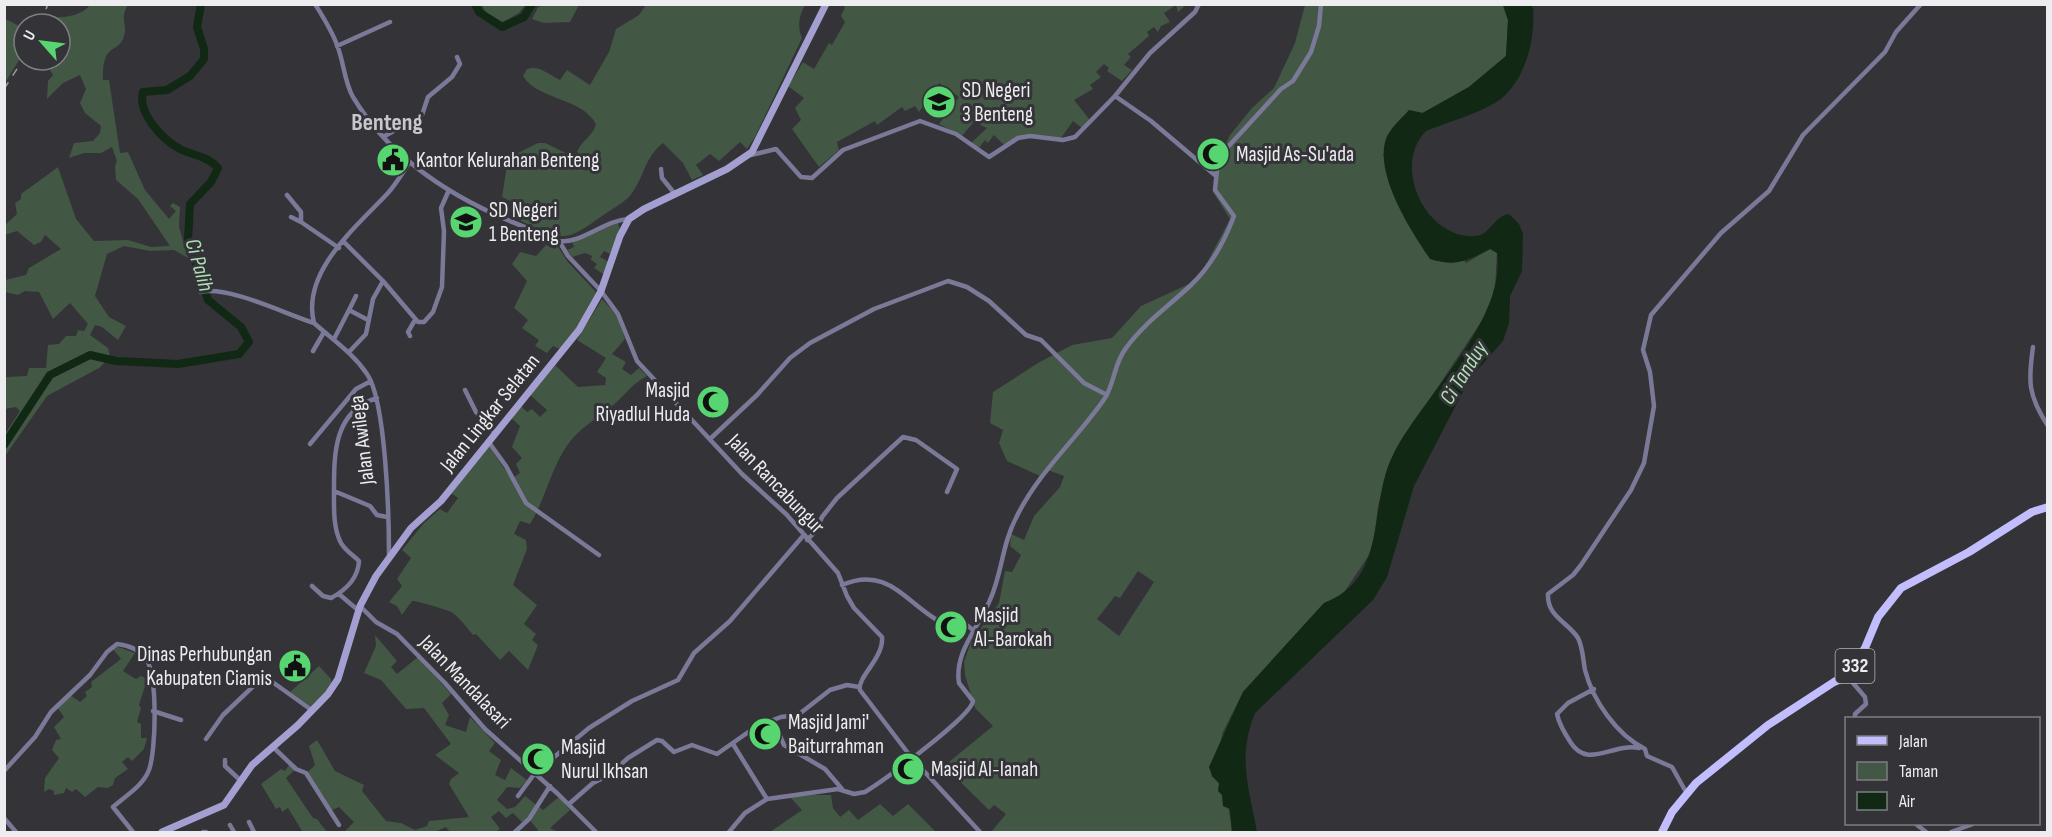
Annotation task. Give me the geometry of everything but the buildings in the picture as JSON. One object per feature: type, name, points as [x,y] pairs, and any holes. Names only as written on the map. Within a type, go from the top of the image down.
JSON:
[{"type":"main road","name":"332","points":[[1662,832],[1686,792],[1768,725],[1847,676],[1865,648],[1878,617],[1901,588],[1969,552],[2032,512],[2048,507]]},
{"type":"street","points":[[315,4],[337,46],[348,86],[383,137],[409,163],[449,190],[487,211],[559,241],[577,238],[609,224],[629,219],[638,212],[748,156],[776,148],[801,177],[813,178],[843,150],[920,121],[956,134],[989,157],[1018,138],[1030,136],[1062,140],[1076,137],[1115,96],[1144,59],[1189,18],[1199,4]]},
{"type":"street","points":[[748,156],[757,143],[826,4]]},
{"type":"street","points":[[773,720],[784,745],[825,769],[842,789],[854,794],[865,792],[954,725],[973,706],[973,701],[962,689],[958,676],[960,660],[995,590],[1004,548],[1017,514],[1054,458],[1078,433],[1107,395],[1125,349],[1163,308],[1193,284],[1205,270],[1234,216],[1217,194],[1216,176],[1226,149],[1281,89],[1293,81],[1311,52],[1319,26],[1321,4]]},
{"type":"street","points":[[1686,792],[1672,767],[1647,756],[1645,749],[1625,739],[1585,670],[1578,639],[1551,611],[1548,594],[1573,575],[1581,565],[1631,490],[1644,463],[1654,406],[1650,372],[1643,350],[1651,315],[1721,232],[1769,191],[1803,135],[1885,52],[1896,32],[1921,4]]},
{"type":"street","points":[[337,46],[390,22]]},
{"type":"street","points":[[383,137],[422,116],[428,97],[457,71],[460,64],[457,57]]},
{"type":"street","points":[[1115,96],[1151,121],[1182,150],[1216,176]]},
{"type":"street","points":[[314,324],[312,297],[314,287],[339,248],[396,184],[409,163]]},
{"type":"street","points":[[662,169],[662,178],[675,194]]},
{"type":"street","points":[[344,242],[383,281],[415,320],[424,322],[429,318],[440,299],[444,231],[441,208],[449,190]]},
{"type":"street","points":[[287,195],[302,212],[302,222]]},
{"type":"street","points":[[291,217],[339,248]]},
{"type":"street","name":"Jalan Lingkar Selatan","points":[[162,832],[224,805],[252,765],[313,711],[338,679],[360,608],[389,555],[420,518],[441,501],[494,432],[579,330],[601,291],[620,236],[629,219]]},
{"type":"street","name":"Jalan Rancabungur","points":[[559,241],[574,263],[601,291],[618,314],[637,361],[742,474],[783,510],[805,538],[838,573],[854,608],[882,637],[877,660],[859,687]]},
{"type":"street","points":[[349,352],[366,334],[373,299],[383,281]]},
{"type":"street","points":[[710,440],[757,395],[790,358],[810,343],[874,309],[948,281],[967,287],[989,302],[1026,335],[1041,340],[1084,383],[1107,395]]},
{"type":"street","name":"Jalan Awilega","points":[[200,292],[211,289],[258,302],[314,324],[349,352],[371,381],[377,398],[389,555]]},
{"type":"street","points":[[334,339],[356,296]]},
{"type":"street","points":[[349,310],[368,320]]},
{"type":"street","points":[[410,336],[408,332],[415,320]]},
{"type":"street","points":[[313,351],[324,332]]},
{"type":"street","points":[[2033,347],[2029,374],[2030,388],[2037,409],[2048,426]]},
{"type":"street","points":[[310,444],[356,389],[371,381]]},
{"type":"street","points":[[465,390],[476,412],[494,432]]},
{"type":"street","points":[[312,586],[328,598],[339,594],[350,584],[359,564],[340,541],[335,519],[334,452],[340,432],[360,404],[377,398]]},
{"type":"street","points":[[518,795],[535,773],[602,720],[632,701],[678,680],[694,653],[730,621],[805,538],[816,531],[822,517],[837,498],[903,437],[916,440],[957,470],[947,492]]},
{"type":"street","points":[[488,441],[506,466],[526,503],[600,555]]},
{"type":"street","points":[[334,491],[370,506],[377,515],[387,517]]},
{"type":"street","points":[[842,585],[861,577],[879,579],[938,621],[950,612],[973,630]]},
{"type":"street","name":"Jalan Mandalasari","points":[[339,594],[376,622],[397,634],[445,683],[485,729],[550,786],[596,832]]},
{"type":"street","points":[[4,771],[35,736],[51,712],[90,675],[114,645],[134,649],[146,659],[152,685],[154,738],[148,772],[136,787],[113,807],[133,832]]},
{"type":"street","points":[[206,739],[223,715],[264,676],[313,711]]},
{"type":"street","points":[[1847,676],[1865,697],[1866,704],[1855,714],[1855,717]]},
{"type":"street","points":[[569,804],[593,783],[609,775],[628,758],[657,740],[663,741],[674,752],[692,745],[704,747],[715,754],[752,729],[773,720],[798,715],[819,697],[839,686],[859,687],[911,757],[980,832]]},
{"type":"street","points":[[1594,689],[1568,704],[1557,714],[1560,725],[1574,747],[1580,754],[1589,756],[1621,746],[1645,749]]},
{"type":"street","points":[[153,711],[181,720]]},
{"type":"street","points":[[733,744],[767,799]]},
{"type":"street","points":[[273,747],[296,770],[306,773],[339,825]]},
{"type":"street","points":[[225,760],[225,766],[241,781]]},
{"type":"street","points":[[515,832],[529,819],[550,786]]},
{"type":"street","points":[[729,832],[745,813],[767,799],[842,789]]},
{"type":"street","points":[[4,818],[16,832]]},
{"type":"street","points":[[249,822],[254,832]]},
{"type":"street","points":[[230,825],[234,832]]},
{"type":"street","points":[[1951,832],[1970,825]]},
{"type":"green space","points":[[90,5],[128,5],[124,14],[125,28],[122,42],[111,50],[103,67],[103,80],[109,80],[120,153],[128,152],[145,190],[169,219],[176,211],[170,206],[173,203],[180,207],[179,227],[188,258],[174,250],[150,251],[124,246],[107,254],[95,296],[109,317],[126,326],[118,340],[102,327],[95,325],[90,335],[108,348],[110,357],[99,368],[47,396],[5,456],[5,434],[20,411],[16,407],[5,409],[5,379],[27,376],[29,368],[46,368],[48,345],[59,344],[66,336],[76,336],[78,330],[84,331],[88,324],[70,303],[53,319],[39,292],[25,291],[18,295],[5,292],[5,280],[26,275],[29,268],[61,249],[45,235],[41,242],[34,245],[17,231],[5,235],[5,225],[17,214],[15,203],[21,199],[21,194],[58,167],[76,219],[94,241],[128,240],[151,247],[170,246],[138,199],[116,180],[117,161],[112,147],[101,153],[84,153],[69,158],[74,143],[93,141],[100,133],[101,126],[85,113],[80,103],[86,89],[80,75],[63,83],[47,99],[48,81],[53,75],[51,72],[72,72],[72,16]]},
{"type":"green space","points":[[482,5],[525,5],[519,13],[503,22],[486,13]]},
{"type":"green space","points":[[579,5],[570,22],[544,23],[532,19],[538,7]]},
{"type":"green space","points":[[646,5],[805,5],[799,21],[802,38],[755,137],[747,149],[740,142],[719,161],[710,154],[696,165],[703,175],[692,180],[683,163],[663,143],[649,159],[631,194],[621,204],[573,234],[558,236],[521,221],[520,206],[502,197],[508,158],[538,143],[545,143],[568,154],[586,171],[592,163],[577,152],[596,124],[580,108],[548,95],[530,84],[523,76],[527,69],[540,69],[560,80],[567,70],[590,85],[609,52],[616,29],[639,15]]},
{"type":"green space","points":[[842,5],[1176,5],[1164,13],[1170,22],[1161,26],[1158,32],[1154,27],[1147,32],[1149,36],[1128,54],[1131,57],[1124,65],[1132,70],[1122,81],[1107,71],[1109,68],[1104,64],[1096,72],[1101,77],[1090,85],[1093,89],[1074,100],[1090,120],[1082,128],[1073,121],[1061,138],[1018,136],[1004,145],[994,135],[988,143],[985,140],[979,148],[971,143],[987,128],[980,125],[981,121],[976,119],[962,136],[939,124],[959,97],[939,83],[919,112],[915,106],[905,111],[902,107],[877,125],[875,121],[837,142],[839,150],[819,167],[792,129],[801,120],[795,108],[804,98],[788,86],[803,62],[814,69],[829,43],[832,45],[845,22],[841,16],[845,7]]},
{"type":"green space","points":[[1176,5],[1186,5],[1178,12]]},
{"type":"green space","points":[[1305,5],[1503,5],[1508,20],[1506,56],[1469,87],[1422,113],[1383,155],[1466,263],[1490,249],[1497,253],[1495,289],[1487,313],[1394,453],[1378,506],[1373,549],[1341,597],[1324,603],[1243,692],[1223,732],[1212,776],[1224,794],[1229,809],[1232,832],[991,832],[1006,814],[994,805],[989,810],[944,766],[993,726],[975,708],[965,675],[964,662],[971,642],[999,603],[1005,571],[1012,572],[1021,555],[1010,546],[1011,534],[1024,540],[1034,516],[1060,487],[1064,476],[1045,469],[1040,476],[1007,461],[999,443],[1003,430],[990,423],[993,392],[1038,363],[1072,345],[1112,338],[1141,306],[1189,284],[1202,272],[1230,219],[1213,192],[1216,165],[1230,135],[1252,108],[1274,88],[1295,43]],"holes":[[[1138,571],[1154,582],[1119,636],[1097,619],[1115,596],[1120,598]]]},
{"type":"green space","points":[[4,18],[12,22],[12,72],[5,83]]},
{"type":"green space","points":[[618,223],[620,230],[610,254],[604,251],[600,257],[609,262],[603,274],[594,268],[597,264],[591,260],[592,256],[585,253],[572,257],[567,250],[574,247],[572,242]]},
{"type":"green space","points":[[546,245],[555,249],[557,245],[567,261],[596,292],[576,329],[560,349],[553,346],[547,353],[535,346],[539,340],[522,328],[528,320],[514,308],[527,281],[512,264],[520,252],[536,256]]},
{"type":"green space","points":[[602,299],[618,316],[625,339],[612,354],[626,362],[622,369],[631,375],[639,368],[647,376],[573,438],[560,458],[530,524],[520,521],[514,534],[526,540],[527,549],[513,585],[537,605],[524,624],[536,634],[532,640],[538,645],[528,670],[509,651],[500,660],[476,634],[473,635],[459,618],[449,611],[412,601],[402,615],[397,606],[389,602],[402,586],[397,579],[411,558],[402,550],[424,523],[440,509],[447,513],[458,498],[451,493],[488,444],[511,479],[520,473],[516,464],[522,458],[512,447],[520,426],[510,417],[520,405],[527,412],[532,409],[540,417],[547,410],[529,394],[555,365],[578,387],[605,385],[606,378],[597,372],[606,358],[577,340]]},
{"type":"green space","points":[[375,635],[397,661],[391,667],[397,674],[418,657],[451,694],[442,703],[449,715],[445,725],[466,732],[470,717],[495,743],[489,751],[501,760],[495,775],[505,780],[511,768],[527,780],[520,788],[507,787],[497,800],[507,809],[515,807],[525,796],[543,810],[559,797],[570,810],[550,828],[558,832],[537,832],[538,830],[528,818],[523,823],[513,813],[506,818],[499,811],[491,817],[500,829],[496,832],[450,832],[446,827],[435,832],[344,832],[354,822],[339,807],[332,810],[307,773],[315,765],[309,746],[317,740],[335,771],[364,785],[362,791],[386,821],[401,823],[415,830],[427,826],[429,821],[469,817],[449,784],[451,779],[459,773],[435,755],[451,744],[424,708],[406,709],[381,680],[364,673],[376,646]]},
{"type":"green space","points":[[115,646],[135,653],[123,671],[136,679],[141,676],[150,680],[150,687],[145,686],[139,705],[141,708],[137,722],[141,724],[141,738],[147,738],[144,749],[132,761],[128,757],[122,762],[128,769],[115,778],[113,785],[108,788],[98,787],[85,797],[76,789],[72,792],[66,788],[64,793],[54,795],[54,791],[49,789],[44,792],[45,778],[59,758],[52,750],[56,740],[61,739],[54,727],[64,717],[57,707],[70,695],[80,702],[87,696],[85,692],[92,687],[91,682],[121,659],[112,648]]},
{"type":"green space","points":[[319,666],[331,679],[332,685],[313,708],[290,692]]},
{"type":"green space","points":[[289,765],[295,770],[286,778],[313,818],[317,819],[327,832],[300,832],[302,831],[288,808],[282,812],[280,807],[276,809],[261,784],[281,769],[285,771]]},
{"type":"green space","points":[[831,795],[833,808],[840,817],[849,810],[858,820],[880,804],[893,816],[908,804],[935,831],[770,832],[802,810],[790,797]]},
{"type":"water","name":"Ci Tanduy","points":[[1503,5],[1530,5],[1533,8],[1530,47],[1521,74],[1514,85],[1495,103],[1426,131],[1416,146],[1412,163],[1413,181],[1419,198],[1429,214],[1442,226],[1458,234],[1476,236],[1485,232],[1504,215],[1509,214],[1519,224],[1523,234],[1522,271],[1510,296],[1509,323],[1503,341],[1470,378],[1414,486],[1387,577],[1373,600],[1255,713],[1247,744],[1246,772],[1257,832],[1232,832],[1230,809],[1223,806],[1222,795],[1218,791],[1219,783],[1212,776],[1209,767],[1243,692],[1324,603],[1345,591],[1359,576],[1368,558],[1374,537],[1386,473],[1394,453],[1460,357],[1489,305],[1496,279],[1497,253],[1490,249],[1468,260],[1455,263],[1430,259],[1396,202],[1385,169],[1384,153],[1388,135],[1409,110],[1423,113],[1469,87],[1506,56],[1508,20]]},
{"type":"waterway","name":"Ci Palih","points":[[4,445],[50,375],[90,355],[116,361],[178,364],[239,354],[249,342],[241,327],[208,300],[188,240],[190,204],[211,182],[218,168],[210,161],[173,145],[159,133],[148,117],[142,100],[143,92],[167,90],[190,76],[204,59],[204,49],[197,27],[201,4]]},
{"type":"waterway","name":"Ci Palih","points":[[475,4],[479,12],[502,27],[524,17],[532,4]]},
{"type":"railway","points":[[45,12],[48,4]]},
{"type":"railway","points":[[4,89],[15,72]]},
{"type":"place","name":"SD Negeri 3 Benteng","points":[[939,102]]},
{"type":"place","name":"Masjid As-Su'ada","points":[[1213,154]]},
{"type":"place","name":"Kantor Kelurahan Benteng","points":[[393,160]]},
{"type":"place","name":"SD Negeri 1 Benteng","points":[[466,222]]},
{"type":"place","name":"Masjid Riyadlul Huda","points":[[713,402]]},
{"type":"place","name":"Masjid Al-Barokah","points":[[951,627]]},
{"type":"place","name":"Dinas Perhubungan Kabupaten Ciamis","points":[[295,666]]},
{"type":"place","name":"Masjid Jami' Baiturrahman","points":[[765,734]]},
{"type":"place","name":"Masjid Nurul Ikhsan","points":[[538,759]]},
{"type":"place","name":"Masjid Al-Ianah","points":[[908,769]]},
{"type":"district","name":"Benteng","points":[[387,122]]}]
